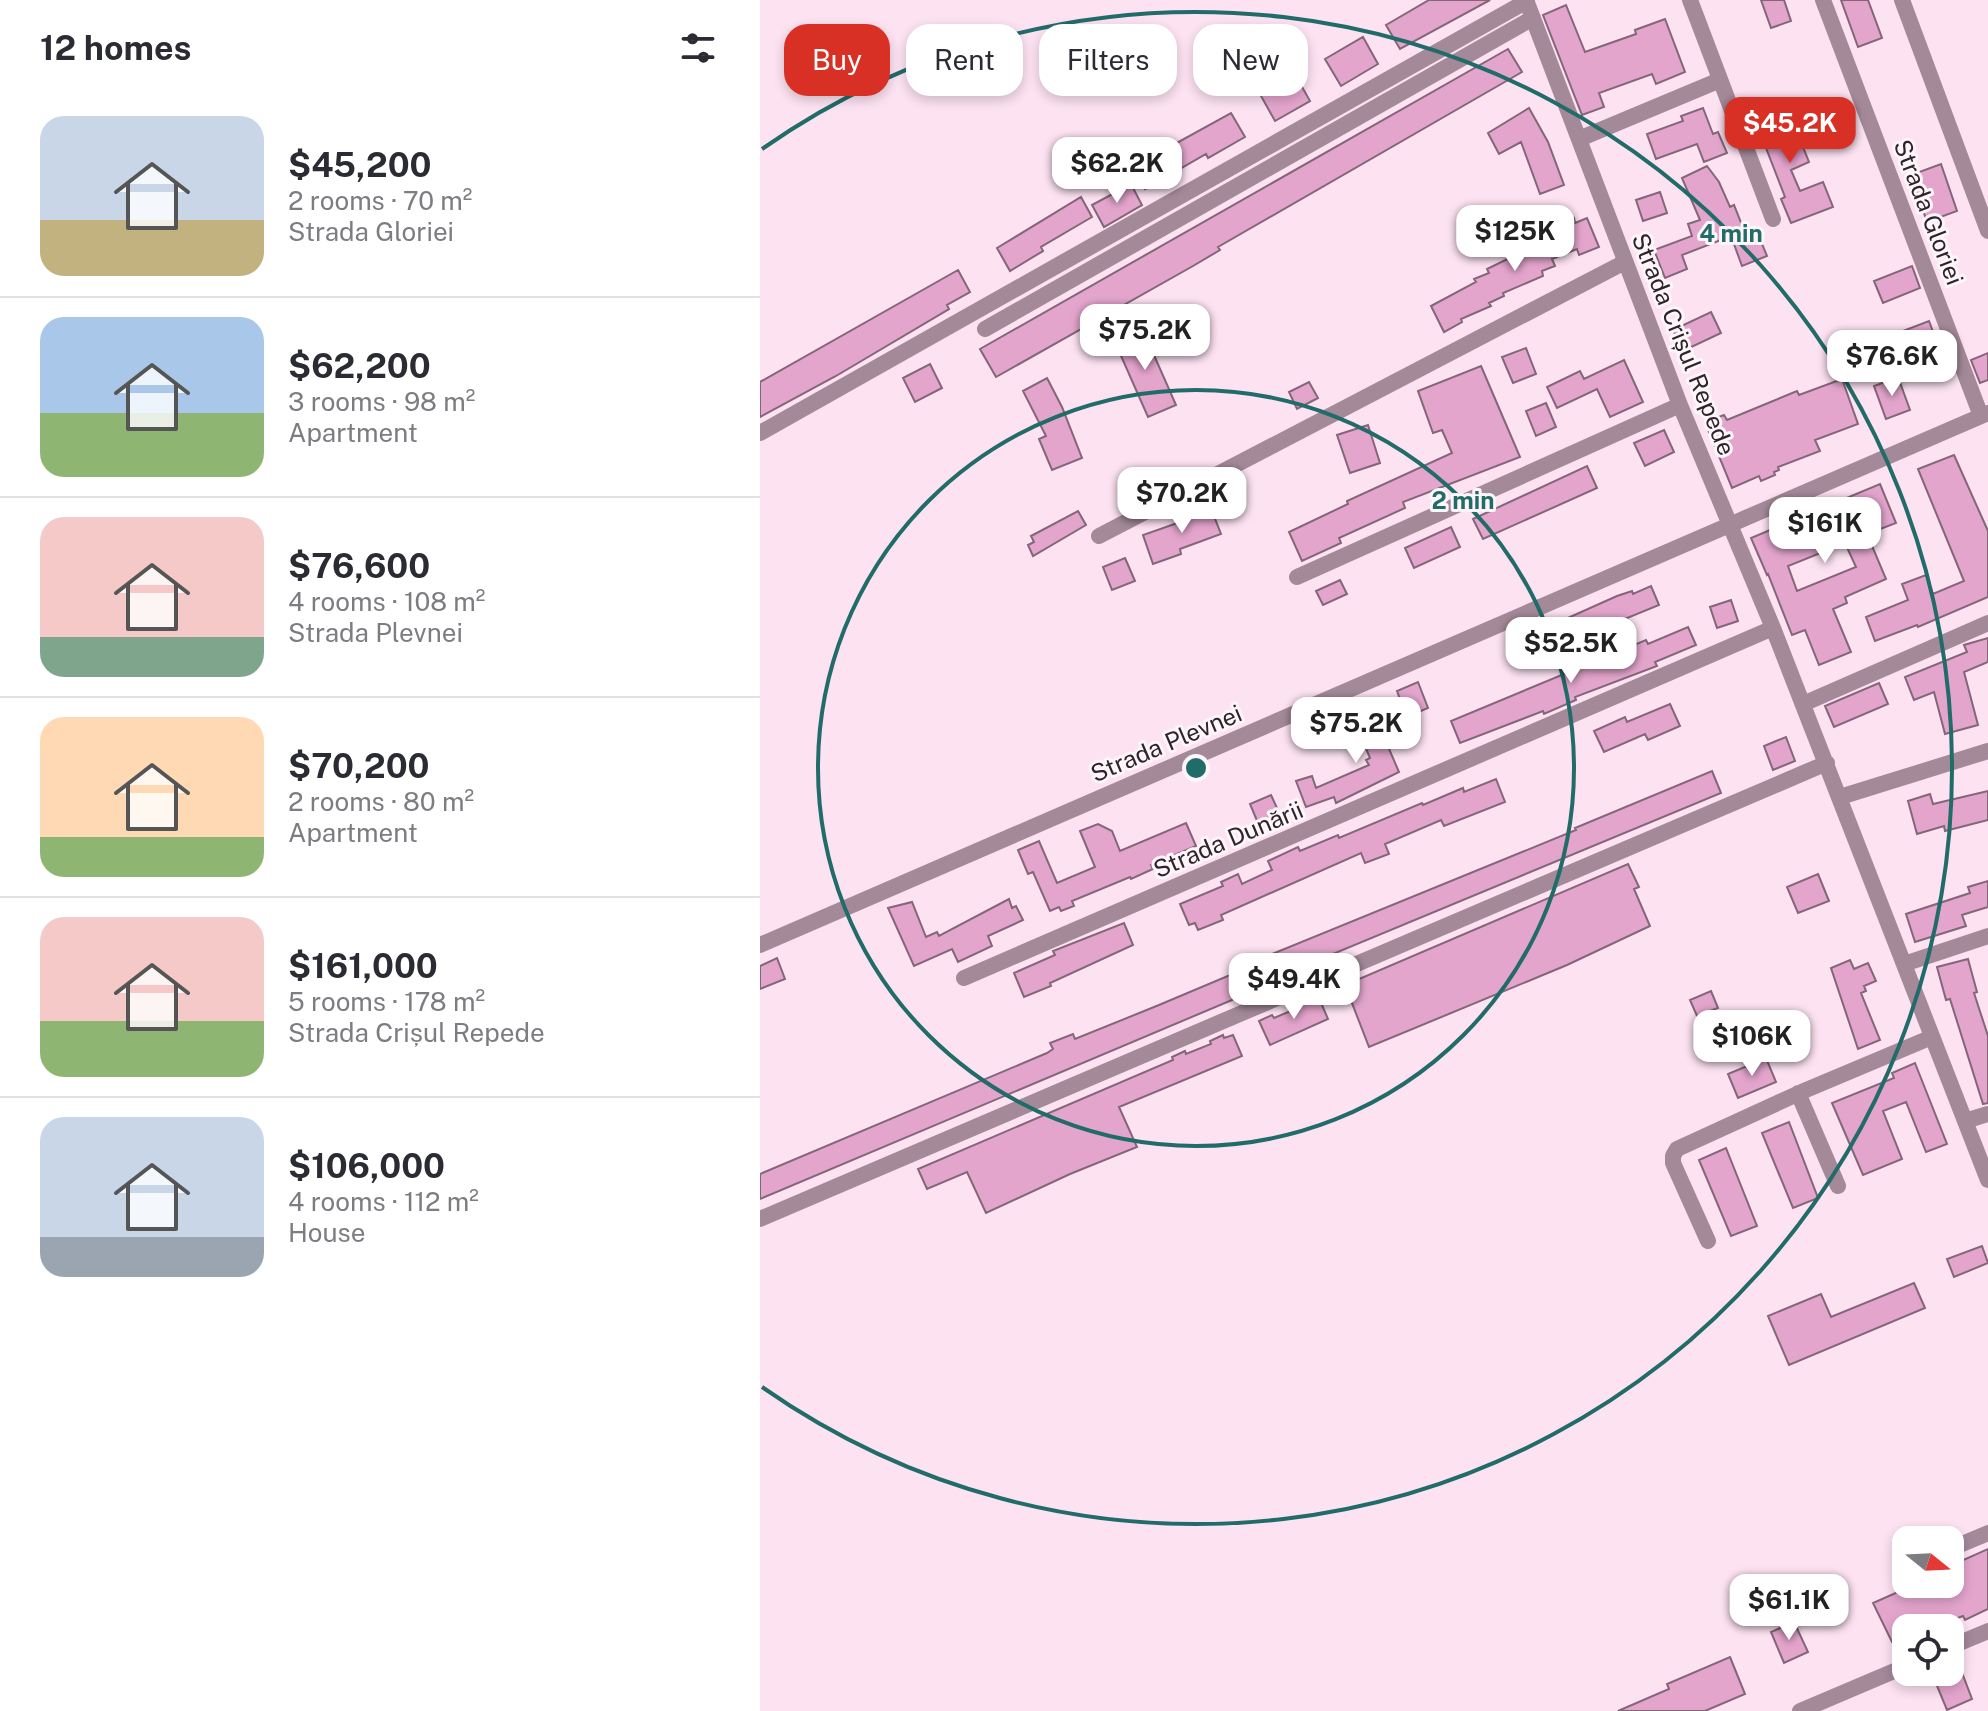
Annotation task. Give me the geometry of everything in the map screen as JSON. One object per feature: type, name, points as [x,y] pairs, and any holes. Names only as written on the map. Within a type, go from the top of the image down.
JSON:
[{"type":"street","points":[[760,433],[1527,0]]},
{"type":"street","name":"Strada Crișul Repede","points":[[1527,0],[1680,405],[1827,763],[1988,1180]]},
{"type":"street","points":[[1690,0],[1773,219]]},
{"type":"street","name":"Strada Gloriei","points":[[1823,0],[1939,307],[1985,415]]},
{"type":"street","points":[[1902,0],[1988,231]]},
{"type":"street","points":[[985,329],[1533,18]]},
{"type":"street","points":[[1579,139],[1720,80]]},
{"type":"street","points":[[1099,536],[1625,262]]},
{"type":"street","points":[[1297,577],[1680,405]]},
{"type":"street","name":"Strada Plevnei","points":[[760,945],[1985,415]]},
{"type":"street","points":[[1803,704],[1988,623]]},
{"type":"street","name":"Strada Dunării","points":[[964,978],[1773,628]]},
{"type":"street","points":[[1840,797],[1988,751]]},
{"type":"street","points":[[760,1219],[1827,763]]},
{"type":"street","points":[[1904,964],[1988,936]]},
{"type":"street","points":[[1708,1241],[1673,1163],[1677,1149],[1798,1093],[1932,1037]]},
{"type":"street","points":[[1798,1093],[1838,1186]]},
{"type":"street","points":[[1965,1121],[1988,1114]]},
{"type":"street","points":[[1964,1543],[1988,1533]]},
{"type":"street","points":[[1964,1641],[1988,1631]]},
{"type":"street","points":[[1800,1711],[1892,1672]]},
{"type":"building","points":[[1429,0],[1490,0],[1400,49],[1386,25]]},
{"type":"building","points":[[1761,0],[1784,0],[1791,21],[1771,28]]},
{"type":"building","points":[[1841,0],[1868,0],[1882,38],[1858,47]]},
{"type":"building","points":[[1566,5],[1585,52],[1636,34],[1635,30],[1665,19],[1685,72],[1656,84],[1652,74],[1599,93],[1604,107],[1582,115],[1543,15]]},
{"type":"building","points":[[1363,37],[1378,64],[1341,86],[1325,59]]},
{"type":"building","points":[[1508,49],[1522,72],[1218,247],[1220,250],[1193,266],[996,377],[980,349]]},
{"type":"building","points":[[1261,96],[1307,96],[1310,101],[1275,121]]},
{"type":"building","points":[[1786,105],[1809,162],[1791,170],[1800,191],[1823,182],[1833,207],[1791,223],[1781,199],[1785,197],[1754,117]]},
{"type":"building","points":[[1529,108],[1548,142],[1564,185],[1540,194],[1521,142],[1499,154],[1488,133]]},
{"type":"building","points":[[1703,108],[1713,134],[1718,132],[1727,153],[1704,162],[1697,144],[1656,159],[1647,134],[1683,121],[1681,116]]},
{"type":"building","points":[[1231,113],[1245,137],[1208,158],[1206,154],[1145,189],[1133,167]]},
{"type":"building","points":[[1941,164],[1957,211],[1927,222],[1911,175]]},
{"type":"building","points":[[1707,166],[1719,182],[1730,207],[1734,205],[1749,243],[1760,239],[1767,256],[1742,266],[1731,236],[1682,255],[1687,269],[1665,278],[1654,250],[1692,236],[1688,224],[1700,220],[1682,178]]},
{"type":"building","points":[[1131,184],[1142,205],[1104,227],[1092,205]]},
{"type":"building","points":[[1660,192],[1667,213],[1643,221],[1636,200]]},
{"type":"building","points":[[1081,197],[1092,217],[1041,247],[1043,251],[1010,271],[997,248]]},
{"type":"building","points":[[1574,218],[1575,223],[1587,218],[1599,247],[1579,255],[1577,249],[1552,259],[1555,266],[1542,271],[1543,276],[1503,293],[1504,296],[1489,303],[1491,306],[1461,319],[1462,322],[1444,332],[1431,306],[1476,282],[1474,279],[1489,273],[1487,269],[1530,248],[1529,245],[1558,234],[1555,226]]},
{"type":"building","points":[[1912,266],[1920,288],[1883,303],[1874,281]]},
{"type":"building","points":[[958,270],[970,292],[947,305],[949,309],[760,417],[760,382]]},
{"type":"building","points":[[1711,312],[1721,333],[1683,351],[1673,330]]},
{"type":"building","points":[[1929,321],[1942,356],[1909,369],[1895,334]]},
{"type":"building","points":[[1142,328],[1176,405],[1148,417],[1114,340]]},
{"type":"building","points":[[1526,348],[1536,374],[1513,383],[1502,357]]},
{"type":"building","points":[[1988,353],[1988,380],[1980,383],[1971,360]]},
{"type":"building","points":[[1624,360],[1643,402],[1610,417],[1597,389],[1557,408],[1547,387],[1580,371],[1584,379]]},
{"type":"building","points":[[930,364],[942,388],[915,402],[903,378]]},
{"type":"building","points":[[1481,366],[1520,457],[1403,502],[1405,508],[1339,538],[1341,543],[1302,561],[1289,532],[1348,504],[1347,501],[1452,453],[1442,430],[1433,433],[1418,391]]},
{"type":"building","points":[[1898,377],[1910,410],[1886,419],[1874,386]]},
{"type":"building","points":[[1047,378],[1082,458],[1052,470],[1039,439],[1046,436],[1023,391]]},
{"type":"building","points":[[1842,379],[1858,424],[1815,440],[1820,451],[1778,467],[1775,475],[1761,481],[1759,476],[1732,488],[1707,427],[1710,426],[1708,421],[1724,415],[1727,420],[1797,391],[1799,395]]},
{"type":"building","points":[[1309,382],[1318,398],[1297,409],[1289,392]]},
{"type":"building","points":[[1546,403],[1556,427],[1536,436],[1526,411]]},
{"type":"building","points":[[1368,425],[1380,463],[1350,473],[1337,435]]},
{"type":"building","points":[[1664,430],[1674,452],[1645,466],[1634,443]]},
{"type":"building","points":[[1954,455],[1988,531],[1988,597],[1918,627],[1875,641],[1866,617],[1908,600],[1902,584],[1926,575],[1933,594],[1964,581],[1918,469]]},
{"type":"building","points":[[1587,466],[1597,488],[1483,539],[1473,519]]},
{"type":"building","points":[[1880,484],[1896,523],[1867,534],[1886,579],[1845,597],[1847,603],[1833,609],[1851,652],[1819,665],[1805,630],[1792,635],[1751,538]],"holes":[[[1845,543],[1856,567],[1797,591],[1788,566]]]},
{"type":"building","points":[[1210,506],[1221,534],[1180,549],[1181,554],[1153,564],[1143,535],[1183,521],[1182,517]]},
{"type":"building","points":[[1078,511],[1086,525],[1033,556],[1028,545],[1034,542],[1031,536]]},
{"type":"building","points":[[1451,527],[1460,547],[1414,568],[1405,548]]},
{"type":"building","points":[[1125,558],[1135,581],[1112,590],[1103,567]]},
{"type":"building","points":[[1340,580],[1347,594],[1323,605],[1316,591]]},
{"type":"building","points":[[1651,586],[1659,605],[1572,645],[1561,621],[1617,596],[1632,591],[1633,594]]},
{"type":"building","points":[[1731,600],[1738,621],[1717,628],[1710,607]]},
{"type":"building","points":[[1688,627],[1696,645],[1655,662],[1657,666],[1575,697],[1576,700],[1544,714],[1543,711],[1460,743],[1451,721],[1646,640],[1648,644]]},
{"type":"building","points":[[1988,638],[1988,662],[1964,672],[1978,725],[1945,734],[1934,692],[1914,700],[1905,677],[1967,652],[1964,645]]},
{"type":"building","points":[[1418,682],[1428,708],[1407,717],[1397,691]]},
{"type":"building","points":[[1879,683],[1888,704],[1834,727],[1825,706]]},
{"type":"building","points":[[1670,704],[1680,726],[1648,740],[1645,734],[1604,752],[1594,731],[1625,717],[1627,722]]},
{"type":"building","points":[[1370,705],[1399,772],[1336,803],[1334,797],[1306,807],[1296,781],[1312,776],[1316,788],[1369,765],[1366,760],[1370,758],[1351,713]]},
{"type":"building","points":[[1786,737],[1795,761],[1773,770],[1764,746]]},
{"type":"building","points":[[1712,771],[1721,793],[1270,980],[1232,1000],[760,1199],[760,1174],[1047,1053],[1053,1049],[1050,1043],[1073,1034],[1075,1039],[1159,1005],[1273,957],[1272,954]]},
{"type":"building","points":[[1496,779],[1505,802],[1444,826],[1441,820],[1385,844],[1389,854],[1365,863],[1361,853],[1221,915],[1223,920],[1198,930],[1195,923],[1189,925],[1180,904],[1223,886],[1221,882],[1238,874],[1242,884],[1272,870],[1268,861],[1298,847],[1300,851],[1338,835],[1339,838],[1422,803],[1463,788],[1464,792]]},
{"type":"building","points":[[1988,791],[1988,820],[1945,831],[1944,826],[1917,834],[1908,801],[1930,794],[1933,804]]},
{"type":"building","points":[[1271,795],[1282,819],[1260,828],[1250,804]]},
{"type":"building","points":[[1186,823],[1196,846],[1151,865],[1153,869],[1131,879],[1072,901],[1074,906],[1061,911],[1059,907],[1050,911],[1033,872],[1028,874],[1018,850],[1039,841],[1057,883],[1095,867],[1080,831],[1098,824],[1112,831],[1120,851]]},
{"type":"building","points":[[1628,864],[1639,887],[1634,889],[1650,926],[1567,965],[1369,1047],[1345,985]]},
{"type":"building","points":[[1818,874],[1829,901],[1798,913],[1787,887]]},
{"type":"building","points":[[1988,881],[1988,907],[1962,915],[1966,926],[1915,942],[1906,914],[1970,893],[1968,887]]},
{"type":"building","points":[[1009,899],[1012,908],[1016,906],[1023,920],[988,936],[992,946],[958,962],[952,949],[914,966],[888,908],[912,902],[926,937],[937,932],[939,936]]},
{"type":"building","points":[[1124,923],[1133,945],[1024,997],[1014,973],[1055,955],[1053,951]]},
{"type":"building","points":[[777,958],[785,979],[760,989],[760,966]]},
{"type":"building","points":[[1968,959],[1977,992],[1974,993],[1988,1036],[1988,1103],[1983,1104],[1937,967]]},
{"type":"building","points":[[1850,960],[1854,969],[1868,963],[1876,981],[1864,986],[1866,991],[1861,993],[1880,1040],[1858,1049],[1831,968]]},
{"type":"building","points":[[1711,991],[1718,1008],[1697,1016],[1690,1000]]},
{"type":"building","points":[[1319,998],[1328,1019],[1270,1045],[1259,1021],[1298,1008],[1296,1004],[1309,999],[1311,1002]]},
{"type":"building","points":[[1223,1035],[1224,1038],[1233,1035],[1242,1056],[1119,1107],[1137,1147],[986,1213],[967,1172],[927,1189],[918,1169],[1173,1060],[1172,1057],[1185,1051],[1186,1054],[1211,1044],[1210,1041]]},
{"type":"building","points":[[1766,1058],[1776,1082],[1738,1098],[1728,1074]]},
{"type":"building","points":[[1915,1063],[1947,1144],[1926,1152],[1906,1102],[1883,1111],[1902,1159],[1863,1175],[1832,1103],[1894,1078],[1892,1073]]},
{"type":"building","points":[[1789,1122],[1818,1198],[1793,1208],[1762,1133]]},
{"type":"building","points":[[1726,1148],[1757,1226],[1731,1236],[1699,1160]]},
{"type":"building","points":[[1982,1246],[1988,1263],[1954,1277],[1947,1259]]},
{"type":"building","points":[[1914,1283],[1925,1308],[1789,1365],[1768,1316],[1821,1294],[1831,1317]]},
{"type":"building","points":[[1988,1549],[1988,1609],[1965,1620],[1964,1614],[1892,1614],[1892,1642],[1873,1603],[1892,1595],[1892,1598],[1964,1598],[1964,1560]]},
{"type":"building","points":[[1794,1622],[1808,1652],[1784,1663],[1771,1632]]},
{"type":"building","points":[[1730,1657],[1745,1694],[1705,1711],[1618,1711],[1669,1689],[1667,1684]]},
{"type":"building","points":[[1964,1678],[1972,1699],[1947,1710],[1937,1686],[1964,1686]]}]
